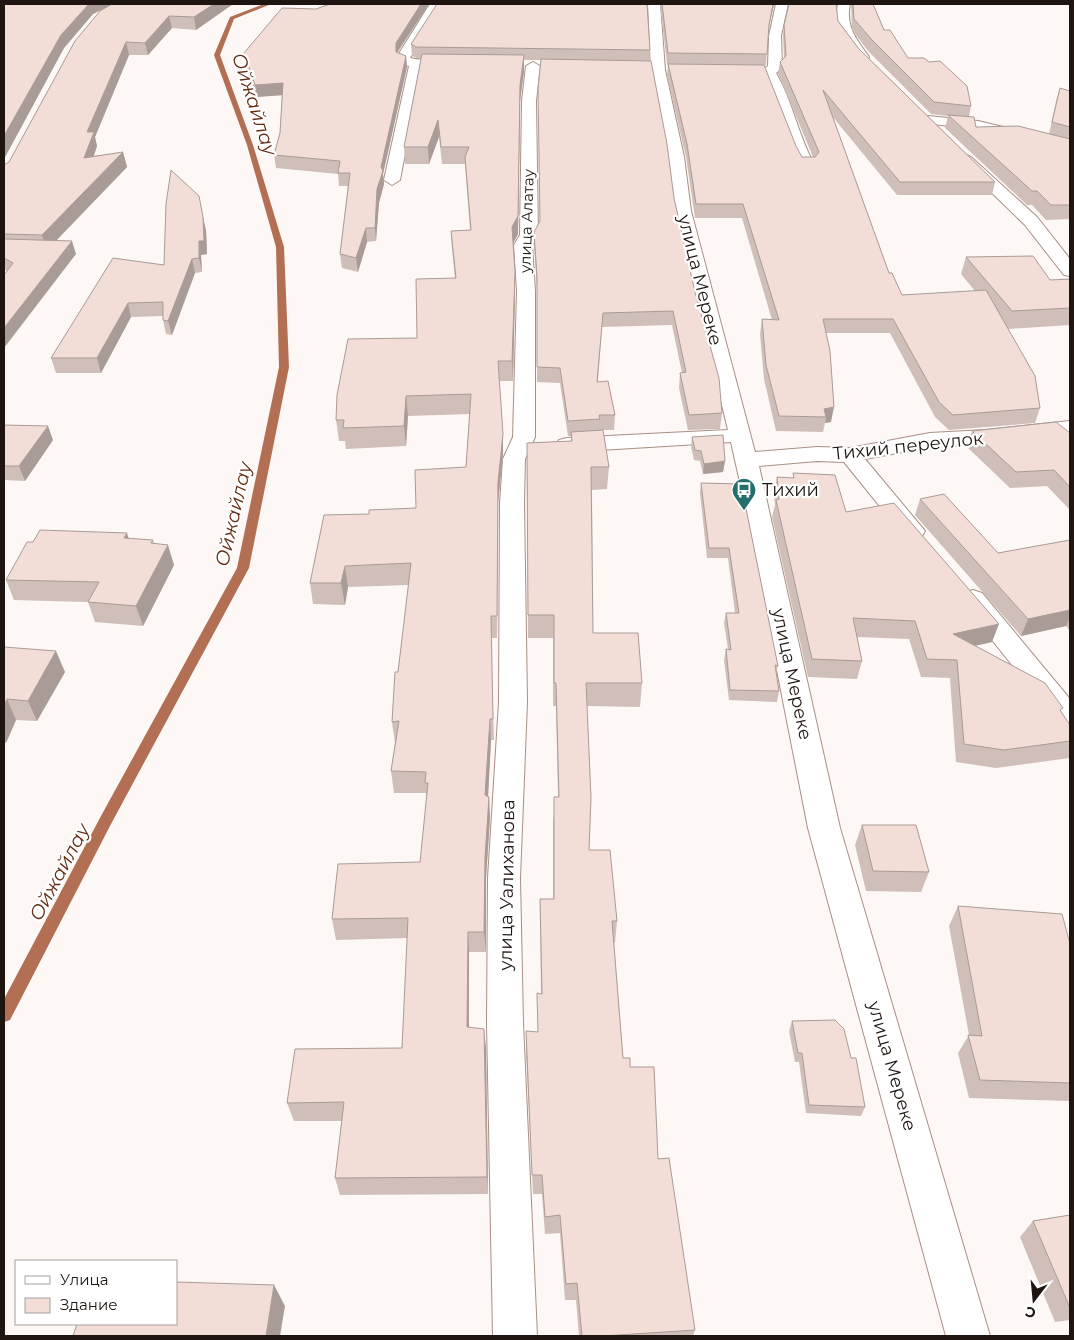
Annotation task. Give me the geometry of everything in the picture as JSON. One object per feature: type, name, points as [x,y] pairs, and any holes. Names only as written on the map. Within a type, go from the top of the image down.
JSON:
[{"type":"street","points":[[436,4],[404,55],[404,60],[416,64],[471,65]]},
{"type":"street","name":"улица Мереке","points":[[654,4],[660,69],[683,210],[742,448],[824,828],[968,1336]]},
{"type":"street","points":[[782,4],[775,36],[774,68],[762,71],[780,97],[794,144],[806,166]]},
{"type":"street","points":[[844,4],[842,15],[844,31],[875,68]]},
{"type":"street","points":[[392,180],[403,116],[416,64]]},
{"type":"street","name":"улица Алатау","points":[[524,437],[526,291],[523,245],[529,235],[529,101],[531,66]]},
{"type":"street","points":[[940,134],[923,116],[978,125],[1070,147]]},
{"type":"street","points":[[956,151],[1031,220],[1070,272]]},
{"type":"street","name":"Тихий переулок","points":[[524,437],[538,443],[569,445],[742,448],[850,455],[930,440],[1065,433]]},
{"type":"street","name":"улица Уалиханова","points":[[515,1336],[505,1023],[504,878],[513,702],[512,503],[514,459],[524,437]]},
{"type":"street","points":[[850,455],[929,550]]},
{"type":"street","points":[[960,585],[977,602],[1070,718]]},
{"type":"building","points":[[4,4],[89,4],[61,35],[4,136]]},
{"type":"building","points":[[112,4],[214,4],[194,17],[169,16],[145,43],[126,42],[87,132],[94,132],[84,158],[123,152],[42,235],[4,234],[4,165],[9,162],[75,41],[100,11]]},
{"type":"building","points":[[330,4],[421,4],[396,43],[396,52],[406,56],[381,167],[383,171],[377,189],[375,228],[366,228],[356,258],[340,254],[350,173],[338,173],[340,161],[274,155],[280,133],[283,83],[255,85],[244,53],[282,8],[316,9]]},
{"type":"building","points":[[437,4],[647,4],[650,50],[416,47],[411,44]]},
{"type":"building","points":[[662,4],[773,4],[767,54],[668,53]]},
{"type":"building","points":[[789,4],[836,4],[838,21],[859,49],[995,182],[900,182],[823,90],[889,273],[892,273],[902,295],[986,290],[1035,376],[1040,408],[953,415],[939,402],[893,319],[823,319],[830,351],[834,407],[824,409],[826,417],[779,416],[766,365],[762,319],[779,320],[743,204],[696,204],[687,144],[668,64],[764,65],[802,157],[815,157],[819,152],[780,62],[786,56],[784,25]]},
{"type":"building","points":[[853,4],[873,4],[884,30],[890,30],[908,58],[924,58],[929,62],[940,61],[967,86],[971,106],[934,102],[872,40],[854,19]]},
{"type":"building","points":[[422,54],[524,55],[520,85],[518,216],[512,227],[515,272],[512,361],[498,361],[503,434],[498,482],[497,616],[491,616],[493,719],[490,719],[485,795],[489,797],[485,857],[484,932],[468,932],[467,1027],[484,1029],[487,1177],[335,1178],[344,1102],[287,1103],[295,1049],[402,1048],[408,918],[332,919],[338,864],[420,862],[428,783],[425,783],[426,772],[391,771],[399,721],[392,722],[395,672],[398,672],[411,563],[345,566],[341,583],[310,583],[324,515],[369,514],[369,510],[416,508],[415,470],[466,467],[471,394],[406,396],[404,426],[343,428],[344,420],[336,420],[337,395],[348,339],[417,338],[416,279],[456,278],[451,231],[471,230],[465,157],[469,147],[441,147],[438,120],[428,147],[404,147]]},
{"type":"building","points":[[541,59],[651,61],[667,144],[674,198],[695,292],[719,378],[722,413],[689,415],[680,373],[686,372],[673,311],[603,313],[597,382],[608,381],[615,415],[599,415],[600,419],[568,421],[560,368],[537,367],[537,277],[534,232],[540,221],[538,89]]},
{"type":"building","points":[[1060,88],[1070,91],[1070,127],[1052,122]]},
{"type":"building","points":[[948,115],[974,117],[976,127],[1018,126],[1070,139],[1070,205],[1051,205],[1037,191],[1032,191]]},
{"type":"building","points":[[171,170],[199,196],[203,217],[204,241],[199,241],[199,258],[192,259],[168,321],[163,320],[163,302],[128,303],[97,358],[51,358],[113,258],[164,265],[166,204]]},
{"type":"building","points":[[4,239],[72,241],[4,328],[4,275],[13,263],[4,258]]},
{"type":"building","points":[[1033,256],[1050,280],[1070,279],[1070,308],[1012,311],[966,257]]},
{"type":"building","points":[[1056,422],[1070,433],[1070,487],[1054,470],[1016,472],[972,431]]},
{"type":"building","points":[[4,425],[48,426],[19,466],[4,466]]},
{"type":"building","points":[[603,430],[609,467],[591,467],[593,633],[638,633],[642,683],[586,683],[591,797],[589,850],[610,850],[617,921],[612,921],[623,1058],[630,1058],[630,1067],[654,1067],[658,1159],[669,1158],[695,1330],[582,1336],[577,1283],[566,1284],[560,1215],[545,1217],[542,1175],[532,1175],[526,1031],[538,1032],[537,993],[542,994],[540,899],[554,899],[554,797],[559,797],[556,683],[554,683],[554,615],[528,615],[527,443],[572,441],[571,432]]},
{"type":"building","points":[[723,435],[725,461],[704,464],[701,451],[695,450],[692,437]]},
{"type":"building","points":[[793,473],[835,475],[846,512],[894,503],[999,624],[953,634],[1045,683],[1063,708],[1060,710],[1070,725],[1070,741],[1004,750],[964,744],[957,660],[927,659],[915,621],[853,618],[862,661],[812,659],[776,500],[779,499],[777,477],[794,478]]},
{"type":"building","points":[[701,483],[741,484],[778,666],[775,665],[779,691],[730,690],[726,649],[731,650],[726,613],[739,613],[729,548],[709,548]]},
{"type":"building","points":[[944,494],[998,553],[1070,540],[1070,610],[1028,619],[920,499]]},
{"type":"building","points":[[40,530],[127,533],[124,538],[153,540],[151,543],[168,545],[136,606],[88,602],[99,582],[6,580],[27,542],[33,542]]},
{"type":"building","points":[[4,647],[56,651],[28,701],[7,699],[4,706]]},
{"type":"building","points":[[862,825],[916,825],[929,872],[873,871]]},
{"type":"building","points":[[958,906],[1062,914],[1070,944],[1070,1083],[980,1080],[968,1035],[982,1036]]},
{"type":"building","points":[[835,1020],[844,1029],[851,1058],[856,1058],[865,1107],[809,1105],[802,1053],[798,1053],[792,1021]]},
{"type":"building","points":[[1070,1215],[1070,1308],[1033,1221]]},
{"type":"building","points":[[178,1282],[274,1285],[266,1336],[73,1336],[77,1325],[178,1325]]},
{"type":"waterway","name":"Ойжайлау","points":[[4,1015],[106,820],[243,568],[284,367],[280,247],[250,145],[217,55],[232,18],[268,4]]},
{"type":"place","name":"Тихий","points":[[744,511]]}]
